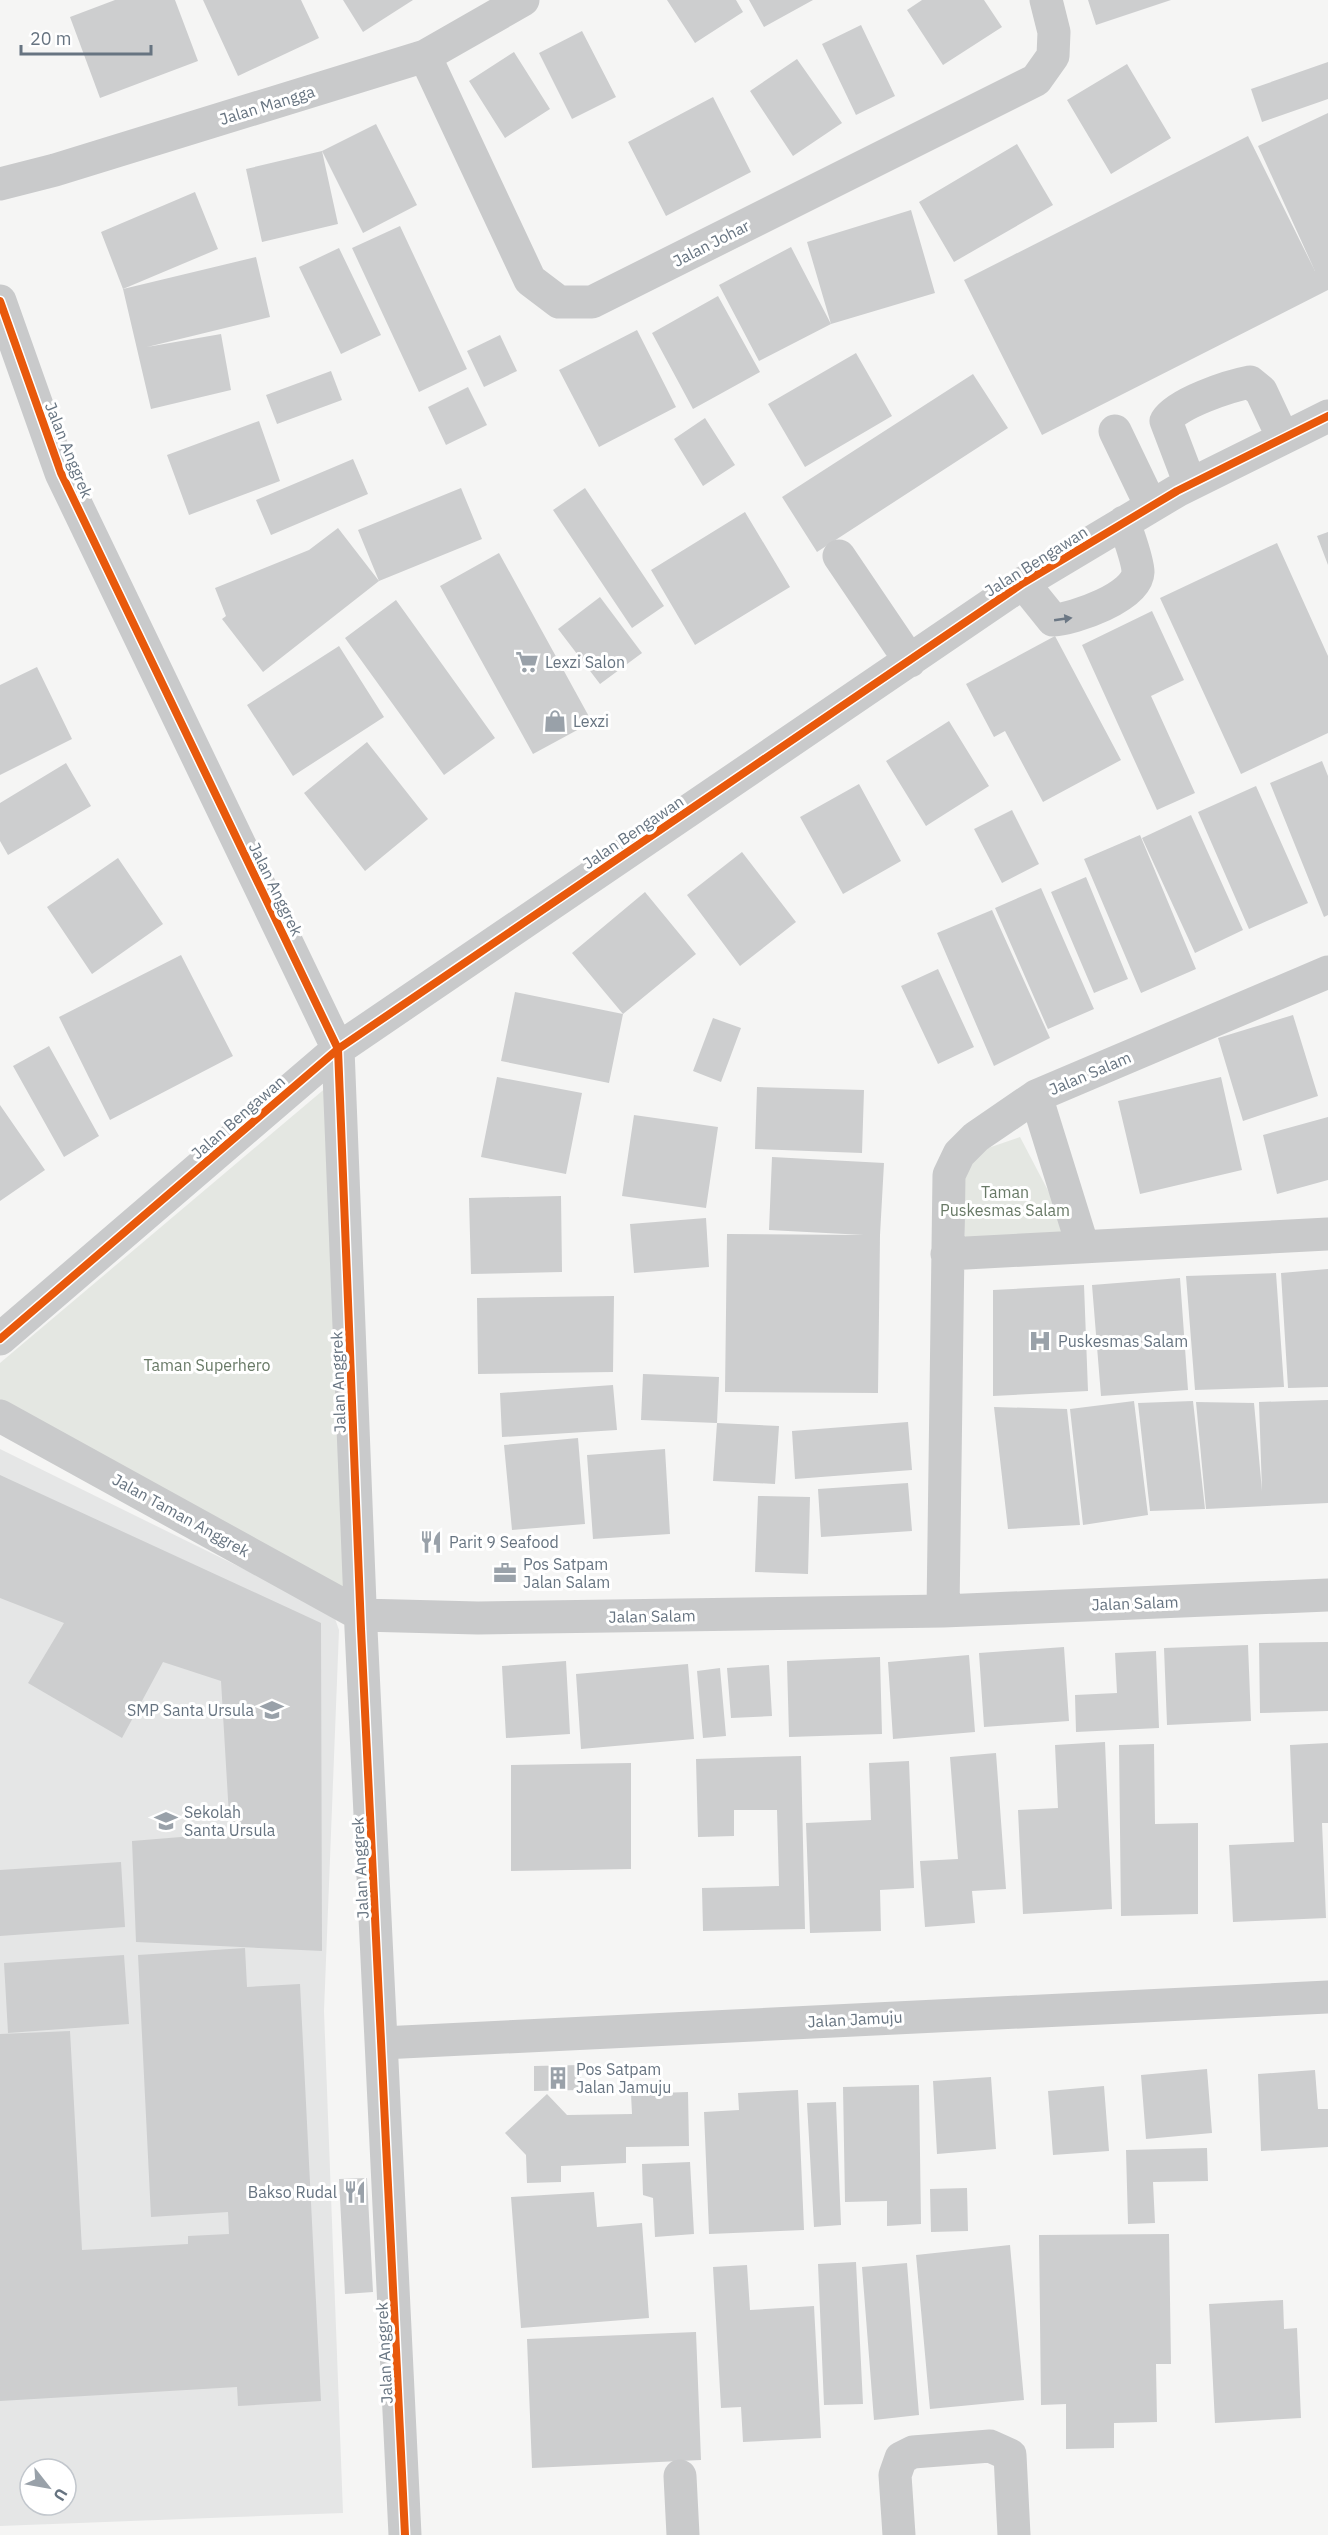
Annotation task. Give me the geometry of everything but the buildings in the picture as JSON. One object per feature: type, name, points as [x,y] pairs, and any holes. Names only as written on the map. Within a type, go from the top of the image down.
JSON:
[{"type":"street","name":"Jalan Mangga","points":[[0,184],[55,170],[425,56],[523,0]]},
{"type":"street","name":"Jalan Johar","points":[[425,56],[530,280],[559,302],[592,302],[1035,80],[1053,56],[1054,32],[1046,0]]},
{"type":"street","name":"Jalan Anggrek","points":[[0,301],[61,473],[338,1049],[361,1615],[405,2535]]},
{"type":"street","points":[[1190,484],[1166,421],[1170,415],[1186,406],[1229,386],[1250,382],[1261,391],[1283,438]]},
{"type":"street","name":"Jalan Bengawan","points":[[0,1339],[338,1049],[1023,583],[1190,484],[1328,416]]},
{"type":"street","points":[[1023,583],[1053,620],[1069,620],[1120,596],[1133,586],[1138,572],[1138,514],[1115,431]]},
{"type":"street","points":[[839,556],[909,661]]},
{"type":"street","name":"Jalan Salam","points":[[943,1611],[949,1175],[959,1154],[976,1137],[1036,1096],[1328,972]]},
{"type":"street","points":[[1036,1096],[1083,1247]]},
{"type":"street","points":[[947,1254],[1328,1234]]},
{"type":"street","name":"Jalan Taman Anggrek","points":[[0,1416],[361,1615]]},
{"type":"street","name":"Jalan Salam","points":[[361,1615],[478,1618],[943,1611],[1328,1595]]},
{"type":"street","name":"Jalan Jamuju","points":[[382,2043],[1328,1997]]},
{"type":"street","points":[[899,2535],[895,2475],[901,2458],[913,2452],[990,2446],[1010,2455],[1014,2535]]},
{"type":"street","points":[[680,2476],[683,2535]]},
{"type":"shaded area","name":"Sekolah Santa Ursula","points":[[0,1449],[333,1613],[339,1630],[324,2011],[343,2513],[0,2526]]},
{"type":"green space","name":"Taman Superhero","points":[[334,1081],[349,1594],[0,1406],[0,1363]]},
{"type":"green space","name":"Taman Puskesmas Salam","points":[[1020,1137],[1077,1246],[966,1247],[959,1158]]},
{"type":"cycle path","points":[[0,301],[61,473],[338,1049],[361,1629],[405,2535]]},
{"type":"cycle path","points":[[0,1339],[338,1049],[1023,583],[1177,491],[1328,416]]},
{"type":"place","name":"Lexzi Salon","points":[[527,662]]},
{"type":"place","name":"Lexzi","points":[[555,721]]},
{"type":"place","name":"Puskesmas Salam","points":[[1040,1341]]},
{"type":"place","name":"Parit 9 Seafood","points":[[431,1542]]},
{"type":"place","name":"Pos Satpam Jalan Salam","points":[[505,1573]]},
{"type":"place","name":"SMP Santa Ursula","points":[[272,1710]]},
{"type":"place","name":"Sekolah Santa Ursula","points":[[166,1821]]},
{"type":"place","name":"Pos Satpam Jalan Jamuju","points":[[558,2078]]},
{"type":"place","name":"Bakso Rudal","points":[[355,2192]]}]
